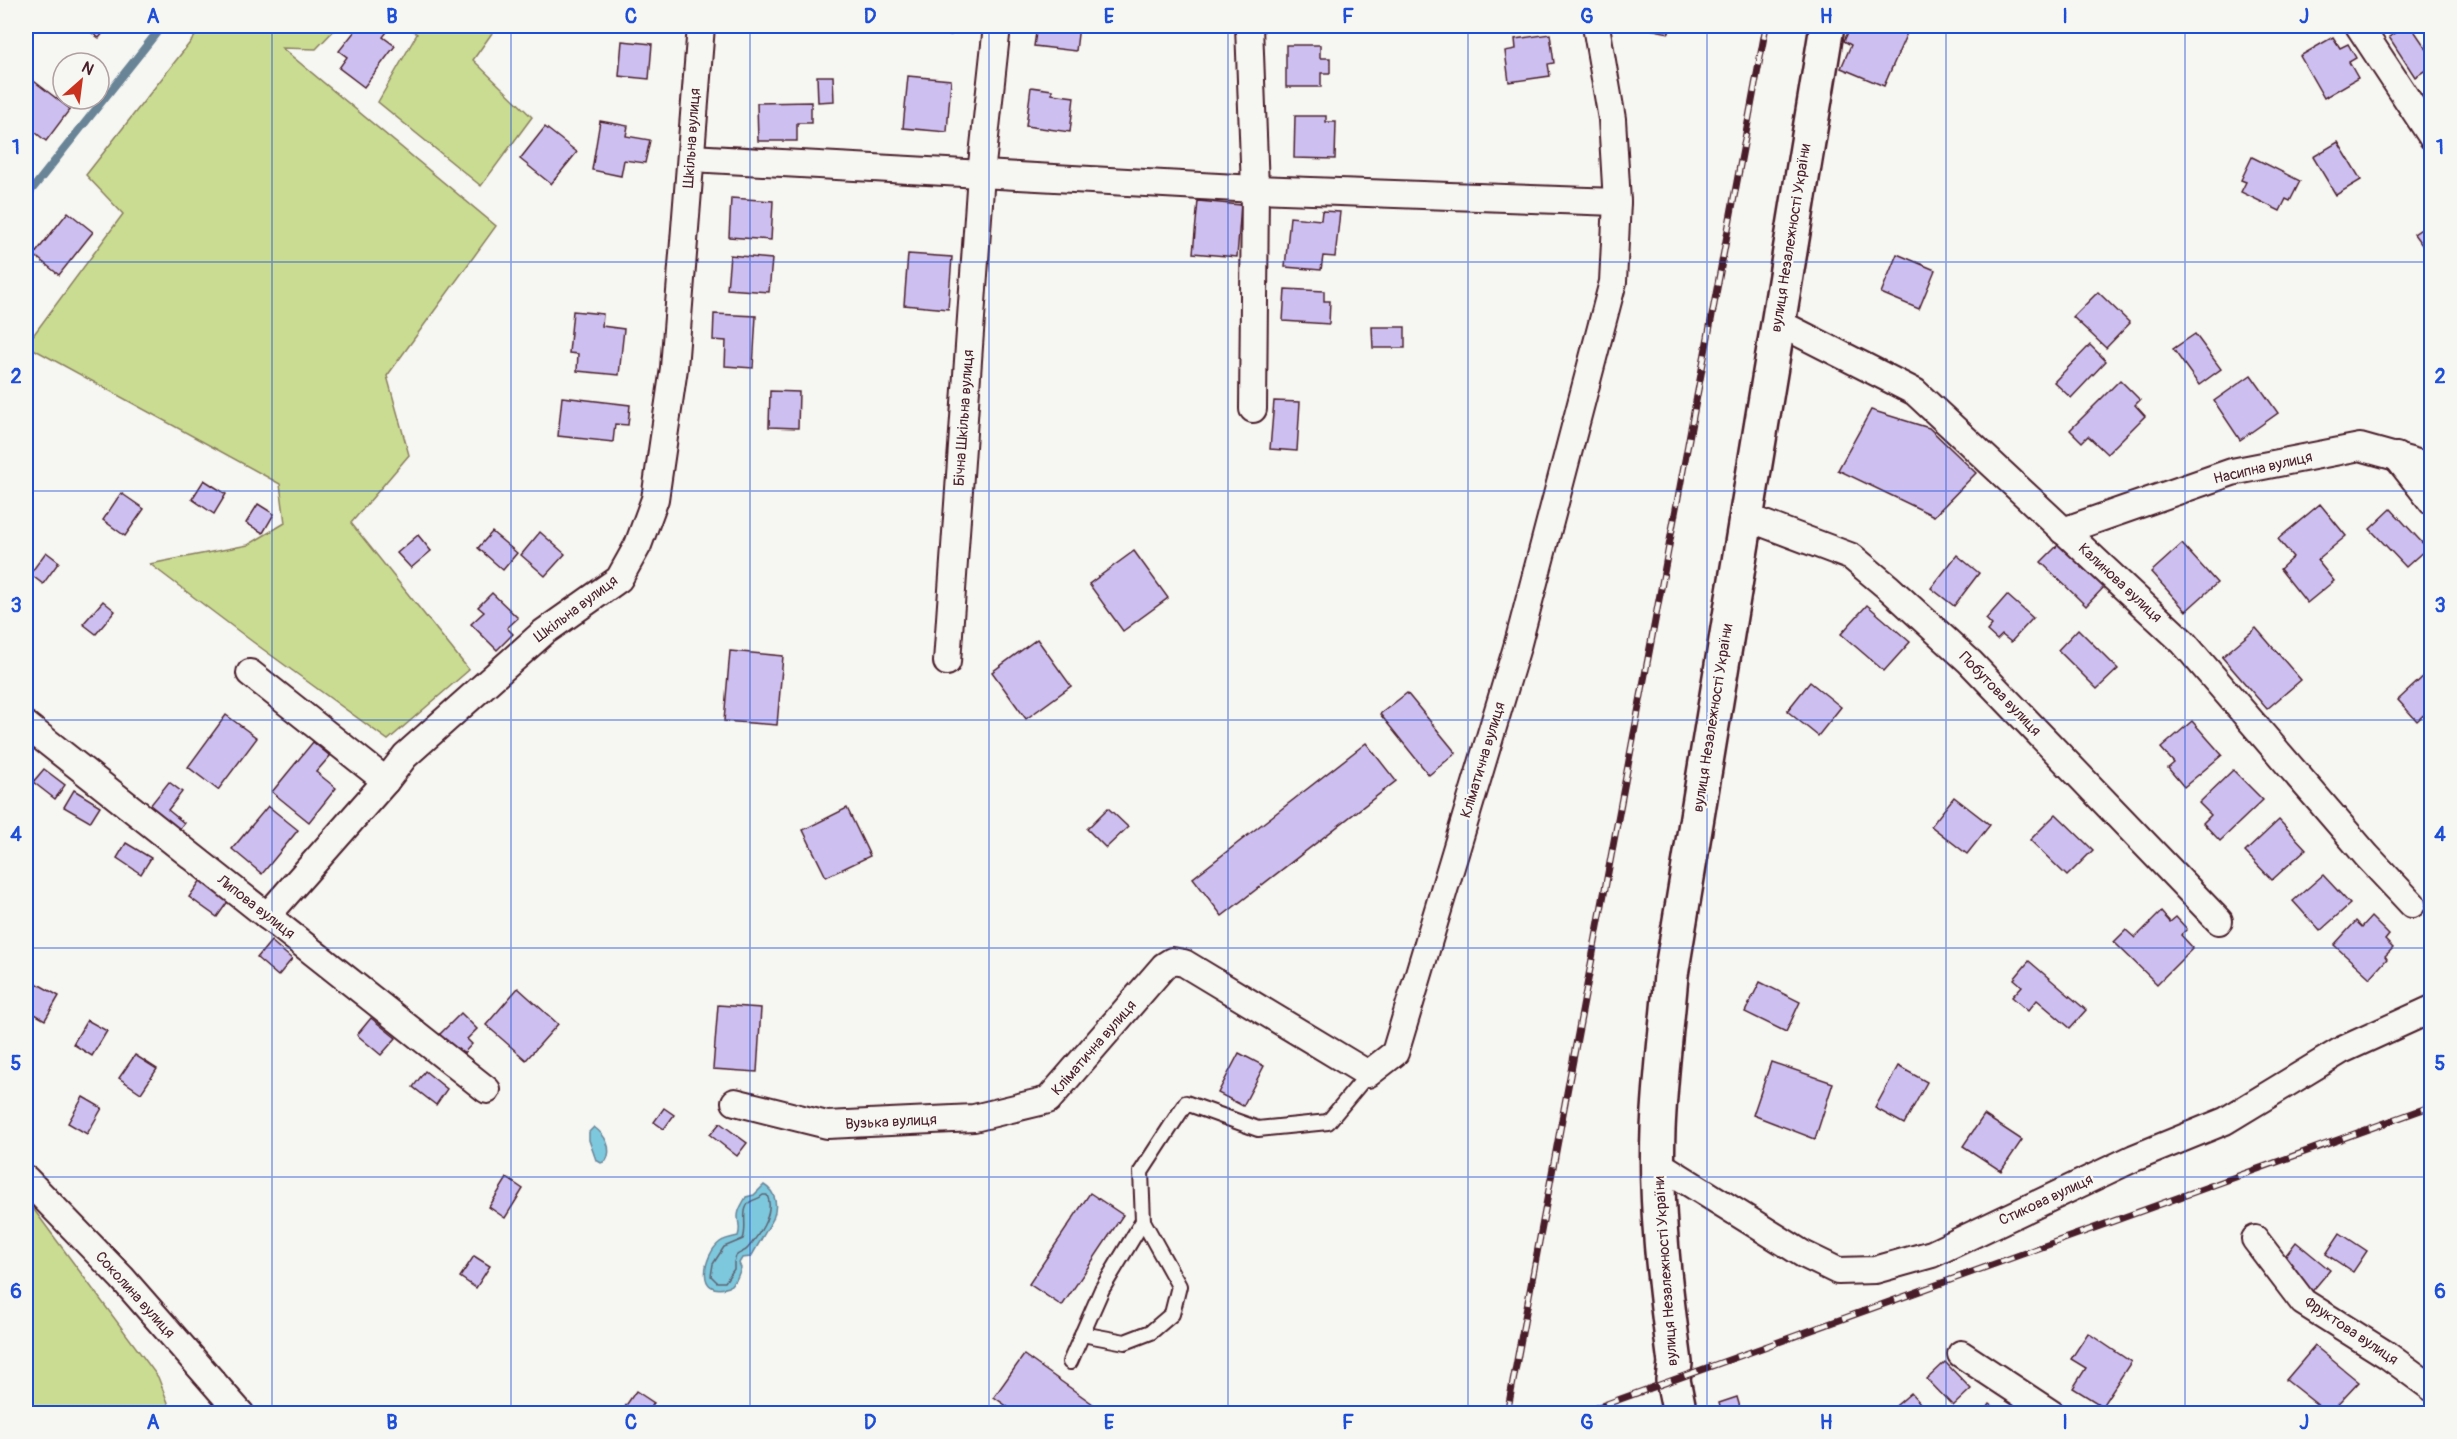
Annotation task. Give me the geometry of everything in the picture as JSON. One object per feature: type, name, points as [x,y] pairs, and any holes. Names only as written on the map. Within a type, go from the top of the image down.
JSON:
[{"type":"main road","name":"вулиця Незалежності України","points":[[1680,1413],[1673,1380],[1675,1363],[1660,1216],[1658,1131],[1671,975],[1827,26]]},
{"type":"street","name":"Шкільна вулиця","points":[[267,916],[386,781],[405,756],[544,632],[619,579],[638,545],[655,499],[674,368],[701,26]]},
{"type":"street","name":"Бічна Шкільна вулиця","points":[[947,662],[981,174],[997,26]]},
{"type":"street","points":[[1249,26],[1255,189],[1253,409]]},
{"type":"street","name":"Кліматична вулиця","points":[[1048,1100],[1164,966],[1172,961],[1184,963],[1368,1074],[1395,1053],[1517,647],[1613,282],[1617,202],[1612,119],[1596,26]]},
{"type":"street","points":[[2359,26],[2432,137]]},
{"type":"street","points":[[691,158],[1255,189],[1617,202]]},
{"type":"street","name":"Калинова вулиця","points":[[1778,321],[1915,392],[2183,642],[2367,856],[2412,904]]},
{"type":"street","name":"Насипна вулиця","points":[[2063,531],[2232,472],[2360,447],[2432,467]]},
{"type":"street","points":[[2396,456],[2432,502]]},
{"type":"street","name":"Побутова вулиця","points":[[1746,517],[1852,557],[1889,588],[1970,662],[2219,921]]},
{"type":"street","points":[[250,673],[386,781]]},
{"type":"street","name":"Липова вулиця","points":[[26,725],[487,1090]]},
{"type":"street","name":"Стикова вулиця","points":[[1659,1164],[1803,1254],[1838,1271],[1875,1270],[1932,1254],[2134,1158],[2225,1121],[2342,1050],[2432,1009]]},
{"type":"street","name":"Вузька вулиця","points":[[735,1102],[827,1125],[974,1118],[1048,1100]]},
{"type":"street","name":"Соколина вулиця","points":[[26,1179],[122,1278],[241,1413]]},
{"type":"street","name":"Фруктова вулиця","points":[[2255,1239],[2303,1302],[2387,1354],[2432,1388]]},
{"type":"street","points":[[1961,1354],[2052,1413]]},
{"type":"lane","points":[[1082,1334],[1125,1342],[1151,1332],[1172,1314],[1179,1286],[1143,1221],[1141,1172],[1186,1103],[1258,1129],[1328,1122],[1368,1074]]},
{"type":"lane","points":[[1070,1362],[1102,1289],[1143,1221]]},
{"type":"green space","points":[[203,26],[338,26],[316,49],[282,48],[496,226],[387,376],[409,455],[351,523],[469,670],[388,740],[150,564],[248,545],[285,523],[280,484],[26,345],[123,214],[86,175]]},
{"type":"green space","points":[[407,26],[497,26],[473,60],[532,117],[481,186],[378,102],[417,34]]},
{"type":"green space","points":[[26,1199],[158,1377],[172,1413],[26,1413]]},
{"type":"water","points":[[594,1127],[602,1134],[609,1151],[606,1161],[601,1163],[596,1160],[589,1140],[589,1132]]},
{"type":"water","points":[[764,1185],[771,1191],[775,1200],[773,1219],[751,1257],[742,1258],[737,1278],[729,1287],[718,1289],[711,1286],[705,1274],[709,1256],[720,1242],[738,1236],[738,1213],[741,1206],[746,1197],[754,1195]]},
{"type":"building","points":[[82,26],[109,26],[99,38]]},
{"type":"building","points":[[359,26],[387,26],[390,28],[383,37],[395,46],[364,87],[339,68],[347,57],[339,51]]},
{"type":"building","points":[[915,26],[952,26],[951,35],[914,30]]},
{"type":"building","points":[[1037,26],[1079,26],[1076,51],[1034,46]]},
{"type":"building","points":[[1634,26],[1671,26],[1669,33]]},
{"type":"building","points":[[1851,26],[1910,26],[1884,86],[1841,68],[1851,45],[1844,41]]},
{"type":"building","points":[[2411,26],[2432,57],[2432,66],[2415,77],[2389,37]]},
{"type":"building","points":[[1550,34],[1554,63],[1548,64],[1550,76],[1509,82],[1505,51],[1516,49],[1515,39]]},
{"type":"building","points":[[2333,37],[2340,48],[2348,44],[2356,58],[2349,62],[2358,78],[2324,98],[2300,56]]},
{"type":"building","points":[[622,41],[652,44],[649,79],[619,76]]},
{"type":"building","points":[[1286,45],[1320,45],[1320,58],[1330,58],[1330,73],[1321,73],[1321,87],[1286,87]]},
{"type":"building","points":[[26,75],[51,94],[51,111],[68,111],[46,141],[26,125]]},
{"type":"building","points":[[817,76],[833,76],[834,101],[818,102]]},
{"type":"building","points":[[908,76],[951,80],[947,132],[903,128]]},
{"type":"building","points":[[1031,87],[1052,90],[1052,94],[1074,97],[1070,132],[1026,126]]},
{"type":"building","points":[[811,102],[811,123],[797,123],[797,141],[758,141],[757,103]]},
{"type":"building","points":[[1295,116],[1326,116],[1326,122],[1336,122],[1335,159],[1294,158]]},
{"type":"building","points":[[600,121],[628,126],[626,136],[650,140],[645,163],[624,160],[621,176],[592,170]]},
{"type":"building","points":[[545,127],[577,152],[551,184],[520,159]]},
{"type":"building","points":[[2338,142],[2361,180],[2336,195],[2313,157]]},
{"type":"building","points":[[2252,157],[2300,181],[2290,201],[2286,199],[2280,211],[2241,192],[2246,182],[2241,180]]},
{"type":"building","points":[[731,198],[773,201],[771,240],[729,237]]},
{"type":"building","points":[[1198,201],[1241,205],[1237,257],[1193,253]]},
{"type":"building","points":[[1322,211],[1340,212],[1335,257],[1323,256],[1321,270],[1285,267],[1290,217],[1321,220]]},
{"type":"building","points":[[68,212],[93,232],[59,275],[34,255]]},
{"type":"building","points":[[2432,222],[2432,259],[2414,234]]},
{"type":"building","points":[[908,254],[952,257],[948,309],[904,305]]},
{"type":"building","points":[[1897,254],[1935,270],[1919,309],[1881,293]]},
{"type":"building","points":[[730,255],[772,259],[769,292],[727,289]]},
{"type":"building","points":[[1285,289],[1324,291],[1324,301],[1330,301],[1329,324],[1283,321]]},
{"type":"building","points":[[2098,292],[2130,323],[2106,348],[2073,317]]},
{"type":"building","points":[[573,311],[603,314],[602,326],[624,329],[619,375],[577,371],[578,354],[569,353]]},
{"type":"building","points":[[714,314],[756,316],[753,368],[725,366],[726,341],[713,340]]},
{"type":"building","points":[[1372,327],[1405,327],[1405,348],[1373,348]]},
{"type":"building","points":[[2195,334],[2221,369],[2199,385],[2173,349]]},
{"type":"building","points":[[2090,345],[2106,361],[2071,398],[2054,382]]},
{"type":"building","points":[[2251,375],[2278,413],[2240,440],[2214,401]]},
{"type":"building","points":[[2120,380],[2140,400],[2135,405],[2145,416],[2107,454],[2088,436],[2082,442],[2070,430]]},
{"type":"building","points":[[770,391],[799,392],[798,428],[769,427]]},
{"type":"building","points":[[562,397],[630,405],[628,425],[615,424],[613,442],[558,436]]},
{"type":"building","points":[[1274,401],[1300,402],[1297,451],[1270,449]]},
{"type":"building","points":[[1871,410],[1929,428],[1976,473],[1934,516],[1838,470]]},
{"type":"building","points":[[204,480],[226,494],[214,514],[192,499]]},
{"type":"building","points":[[121,493],[144,509],[125,536],[103,520]]},
{"type":"building","points":[[258,504],[274,514],[263,533],[246,523]]},
{"type":"building","points":[[2320,504],[2346,536],[2317,560],[2334,581],[2307,603],[2280,569],[2293,557],[2278,539]]},
{"type":"building","points":[[2391,509],[2427,548],[2406,567],[2370,529]]},
{"type":"building","points":[[492,532],[517,553],[503,570],[478,548]]},
{"type":"building","points":[[540,532],[565,554],[545,576],[521,555]]},
{"type":"building","points":[[418,535],[431,551],[411,568],[397,553]]},
{"type":"building","points":[[2060,543],[2104,587],[2086,606],[2041,562]]},
{"type":"building","points":[[2182,544],[2217,583],[2186,611],[2151,572]]},
{"type":"building","points":[[1134,551],[1168,598],[1123,631],[1089,584]]},
{"type":"building","points":[[46,552],[59,562],[43,584],[30,574]]},
{"type":"building","points":[[1957,555],[1979,573],[1954,606],[1931,588]]},
{"type":"building","points":[[492,593],[518,618],[507,628],[513,634],[497,650],[471,624],[484,612],[478,607]]},
{"type":"building","points":[[2007,595],[2033,618],[2011,642],[2002,635],[1997,640],[1987,631],[1992,625],[1986,619]]},
{"type":"building","points":[[103,601],[115,611],[96,634],[83,624]]},
{"type":"building","points":[[1867,605],[1910,642],[1884,671],[1841,634]]},
{"type":"building","points":[[2256,628],[2301,680],[2267,709],[2222,657]]},
{"type":"building","points":[[2078,629],[2118,669],[2097,689],[2058,650]]},
{"type":"building","points":[[1037,639],[1071,686],[1026,719],[992,672]]},
{"type":"building","points":[[730,651],[783,656],[777,725],[724,721]]},
{"type":"building","points":[[2427,673],[2432,678],[2432,707],[2417,721],[2398,700]]},
{"type":"building","points":[[1810,682],[1841,707],[1818,736],[1787,711]]},
{"type":"building","points":[[1407,693],[1456,753],[1429,775],[1380,714]]},
{"type":"building","points":[[226,715],[257,738],[218,790],[188,767]]},
{"type":"building","points":[[2192,721],[2222,755],[2184,787],[2168,768],[2174,763],[2161,748]]},
{"type":"building","points":[[313,742],[330,756],[316,772],[336,788],[309,822],[272,792]]},
{"type":"building","points":[[1366,743],[1396,781],[1222,916],[1193,878]]},
{"type":"building","points":[[44,769],[65,785],[55,799],[33,782]]},
{"type":"building","points":[[2233,770],[2263,800],[2220,841],[2203,823],[2211,815],[2199,803]]},
{"type":"building","points":[[169,782],[182,792],[168,810],[184,823],[175,835],[145,812]]},
{"type":"building","points":[[74,790],[100,806],[90,822],[64,807]]},
{"type":"building","points":[[1954,797],[1990,825],[1967,854],[1931,826]]},
{"type":"building","points":[[268,806],[298,830],[262,874],[232,849]]},
{"type":"building","points":[[847,808],[870,856],[826,877],[803,830]]},
{"type":"building","points":[[1108,808],[1128,827],[1106,848],[1087,829]]},
{"type":"building","points":[[2056,814],[2093,850],[2067,876],[2030,840]]},
{"type":"building","points":[[2279,820],[2306,849],[2272,880],[2245,852]]},
{"type":"building","points":[[126,843],[151,858],[141,874],[117,858]]},
{"type":"building","points":[[2323,875],[2350,904],[2320,931],[2293,901]]},
{"type":"building","points":[[201,880],[229,900],[217,917],[189,897]]},
{"type":"building","points":[[2161,912],[2170,922],[2176,917],[2187,929],[2181,935],[2193,948],[2157,984],[2114,942],[2126,930],[2135,938]]},
{"type":"building","points":[[2371,917],[2389,935],[2385,940],[2393,948],[2385,956],[2387,959],[2370,978],[2334,945],[2356,921],[2362,927]]},
{"type":"building","points":[[271,941],[292,959],[278,976],[257,958]]},
{"type":"building","points":[[2029,961],[2086,1010],[2070,1028],[2037,1000],[2028,1011],[2012,997],[2022,986],[2014,979]]},
{"type":"building","points":[[1760,982],[1800,1002],[1786,1032],[1745,1012]]},
{"type":"building","points":[[36,983],[59,996],[45,1020],[26,1009],[26,1002]]},
{"type":"building","points":[[518,988],[558,1024],[526,1060],[486,1025]]},
{"type":"building","points":[[718,1005],[761,1008],[757,1072],[713,1069]]},
{"type":"building","points":[[461,1013],[477,1029],[467,1039],[472,1044],[461,1056],[439,1035]]},
{"type":"building","points":[[371,1018],[396,1038],[381,1055],[357,1035]]},
{"type":"building","points":[[87,1020],[107,1031],[92,1056],[73,1044]]},
{"type":"building","points":[[1239,1053],[1264,1066],[1243,1106],[1218,1093]]},
{"type":"building","points":[[135,1055],[157,1069],[141,1093],[119,1078]]},
{"type":"building","points":[[1771,1062],[1833,1083],[1815,1139],[1753,1115]]},
{"type":"building","points":[[1898,1066],[1927,1082],[1904,1124],[1875,1108]]},
{"type":"building","points":[[425,1071],[447,1089],[436,1105],[413,1087]]},
{"type":"building","points":[[83,1097],[102,1108],[87,1134],[68,1123]]},
{"type":"building","points":[[664,1108],[674,1115],[664,1129],[654,1122]]},
{"type":"building","points":[[1984,1115],[2022,1140],[2001,1171],[1963,1146]]},
{"type":"building","points":[[720,1123],[747,1143],[737,1156],[710,1135]]},
{"type":"building","points":[[507,1178],[523,1189],[505,1218],[489,1207]]},
{"type":"building","points":[[1090,1193],[1123,1215],[1062,1306],[1029,1284]]},
{"type":"building","points":[[2340,1233],[2367,1251],[2353,1272],[2326,1254]]},
{"type":"building","points":[[2296,1242],[2330,1270],[2309,1295],[2279,1264]]},
{"type":"building","points":[[474,1256],[490,1266],[476,1288],[460,1277]]},
{"type":"building","points":[[2088,1333],[2131,1362],[2102,1406],[2073,1388],[2086,1368],[2071,1359]]},
{"type":"building","points":[[2315,1346],[2359,1382],[2329,1414],[2286,1380]]},
{"type":"building","points":[[1024,1355],[1107,1414],[1018,1414],[994,1397]]},
{"type":"building","points":[[1945,1362],[1971,1389],[1953,1406],[1927,1379]]},
{"type":"building","points":[[636,1391],[654,1403],[646,1414],[620,1414]]},
{"type":"building","points":[[1911,1393],[1930,1414],[1892,1414],[1890,1411]]},
{"type":"building","points":[[1737,1397],[1742,1414],[1722,1414],[1719,1403]]},
{"type":"building","points":[[1990,1404],[2004,1414],[1983,1414]]},
{"type":"waterway","points":[[26,197],[162,26]]},
{"type":"railway","points":[[1507,1414],[1766,26]]},
{"type":"railway","points":[[1579,1414],[2432,1106]]}]
